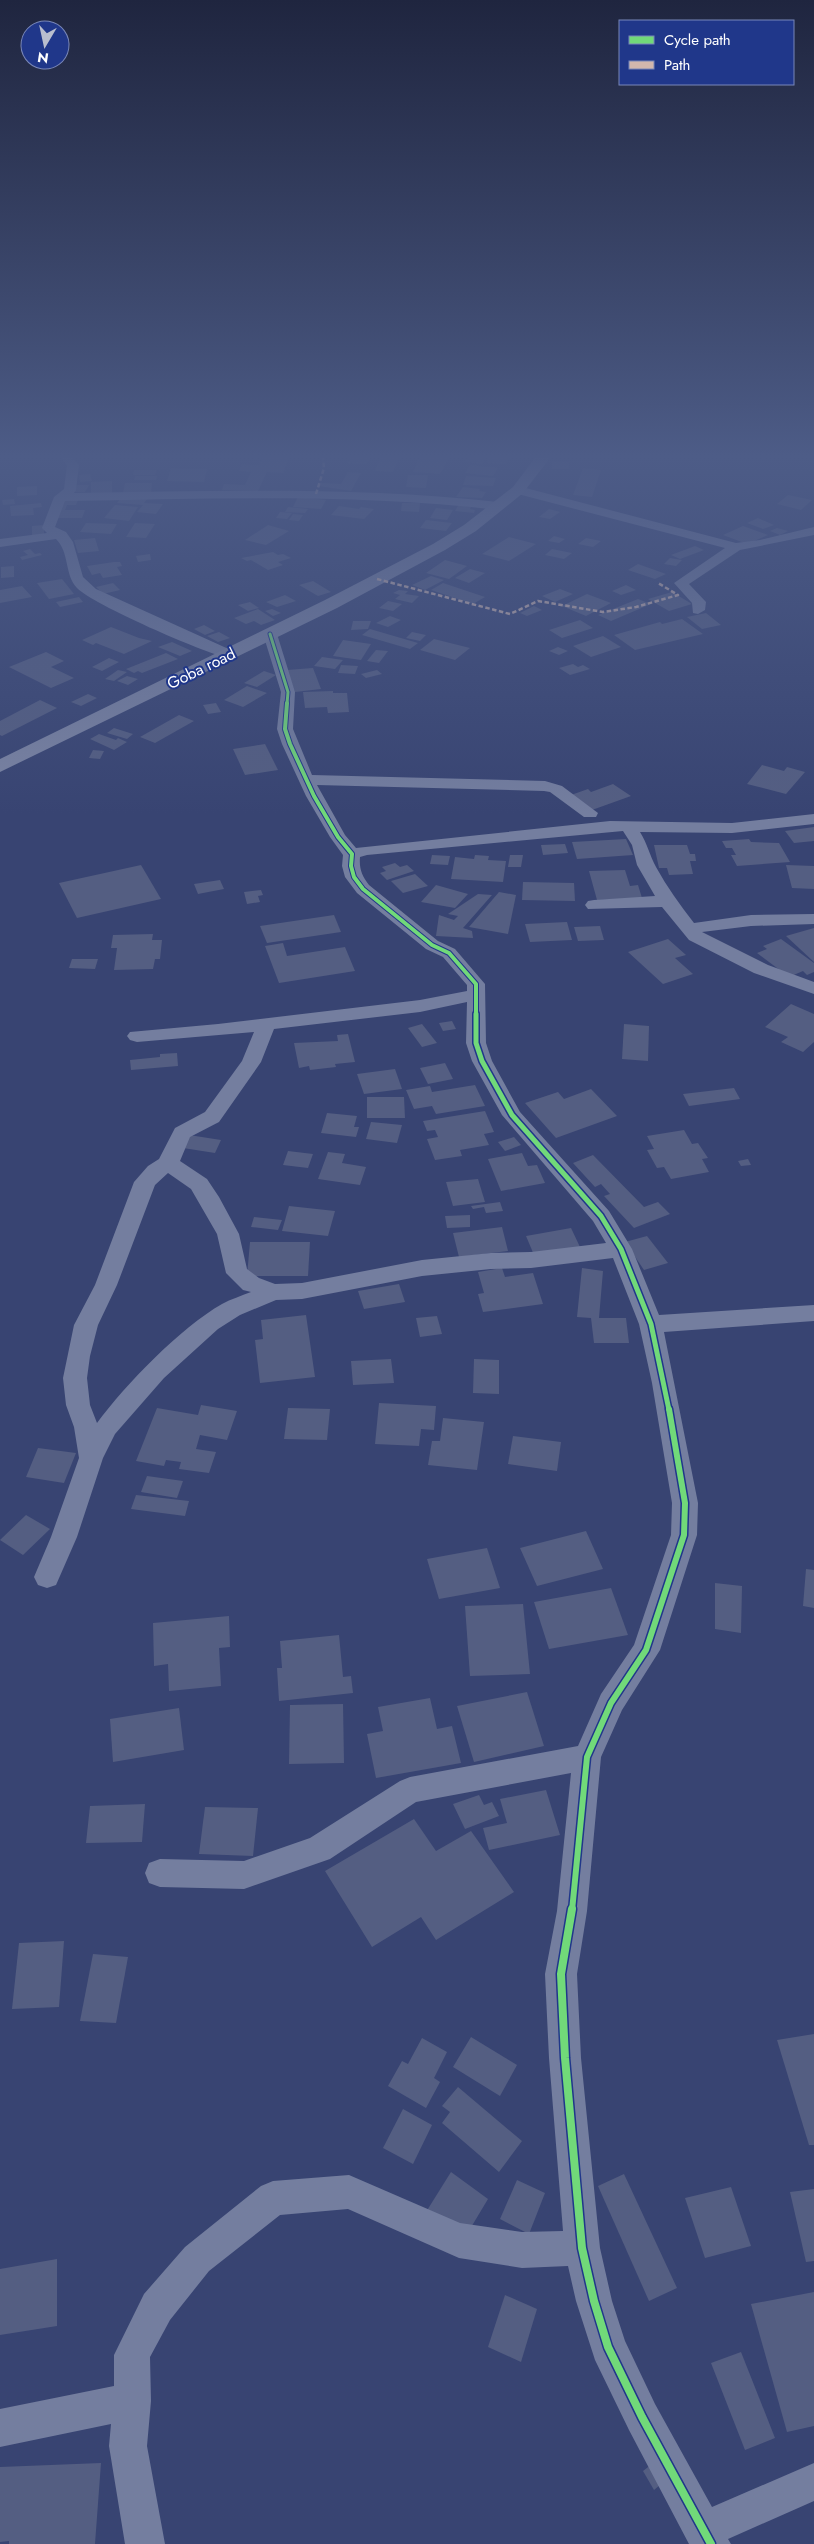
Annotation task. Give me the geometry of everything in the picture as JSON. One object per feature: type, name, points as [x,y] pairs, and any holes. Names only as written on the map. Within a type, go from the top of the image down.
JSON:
[{"type":"main road","name":"Goba road","points":[[0,766],[270,634],[381,577]]},
{"type":"street","points":[[78,577],[79,582],[89,591],[163,628],[228,654]]},
{"type":"street","points":[[691,577],[681,583],[699,602],[698,610]]},
{"type":"street","points":[[270,634],[288,692],[285,729],[290,744],[314,796],[338,837],[352,854],[351,866],[354,877],[363,889],[432,945],[449,953],[476,984],[476,1043],[482,1061],[512,1115],[601,1216],[620,1249],[650,1324],[664,1384],[685,1503],[684,1535],[646,1650],[611,1703],[587,1757],[572,1911],[561,1974],[565,2058],[582,2248],[594,2301],[608,2347],[642,2417],[707,2537],[814,2482]]},
{"type":"street","points":[[308,780],[340,779],[546,786],[556,789],[590,813]]},
{"type":"street","points":[[352,854],[416,845],[628,826],[732,828],[814,819]]},
{"type":"street","points":[[628,826],[640,846],[646,865],[668,901],[690,929],[704,942],[733,956],[814,988]]},
{"type":"street","points":[[594,905],[668,901]]},
{"type":"street","points":[[690,929],[726,922],[763,918],[814,919]]},
{"type":"street","points":[[137,1036],[218,1030],[420,1006],[477,994]]},
{"type":"street","points":[[91,1458],[86,1427],[78,1405],[75,1378],[86,1325],[106,1285],[145,1182],[154,1171],[168,1163],[182,1133],[212,1117],[251,1062],[267,1023]]},
{"type":"street","points":[[168,1163],[199,1184],[211,1202],[228,1234],[237,1273],[251,1284],[274,1292]]},
{"type":"street","points":[[47,1576],[64,1537],[91,1458],[106,1428],[156,1372],[203,1329],[232,1309],[274,1292],[302,1291],[422,1268],[491,1261],[531,1260],[620,1249]]},
{"type":"street","points":[[650,1324],[814,1313]]},
{"type":"street","points":[[160,1873],[244,1875],[319,1849],[410,1790],[587,1757]]},
{"type":"street","points":[[145,2544],[128,2446],[132,2401],[132,2355],[157,2307],[196,2259],[273,2198],[349,2192],[459,2240],[522,2250],[582,2248]]},
{"type":"street","points":[[0,2428],[132,2401]]},
{"type":"building","points":[[429,577],[444,580],[425,590],[412,585]]},
{"type":"building","points":[[457,577],[479,577],[469,583],[455,578]]},
{"type":"building","points":[[62,579],[74,594],[49,599],[37,583]]},
{"type":"building","points":[[313,581],[331,592],[318,596],[299,585]]},
{"type":"building","points":[[113,583],[120,590],[103,594],[96,587]]},
{"type":"building","points":[[443,583],[485,597],[473,604],[431,590]]},
{"type":"building","points":[[626,585],[636,590],[621,595],[612,591]]},
{"type":"building","points":[[22,586],[32,597],[0,603],[0,590]]},
{"type":"building","points":[[560,589],[573,594],[555,602],[542,596]]},
{"type":"building","points":[[399,590],[408,591],[405,594],[419,596],[412,603],[395,599],[400,595],[393,593]]},
{"type":"building","points":[[672,592],[692,604],[669,611],[648,599]]},
{"type":"building","points":[[587,594],[611,603],[586,616],[562,606]]},
{"type":"building","points":[[285,595],[296,601],[277,607],[266,602]]},
{"type":"building","points":[[79,597],[83,602],[60,607],[56,602]]},
{"type":"building","points":[[638,599],[651,604],[611,621],[598,615]]},
{"type":"building","points":[[388,601],[402,604],[393,611],[379,608]]},
{"type":"building","points":[[250,602],[259,608],[248,611],[238,605]]},
{"type":"building","points":[[534,606],[542,610],[527,616],[520,613]]},
{"type":"building","points":[[258,609],[275,620],[261,625],[254,621],[246,624],[234,618]]},
{"type":"building","points":[[272,609],[281,613],[273,616],[265,611]]},
{"type":"building","points":[[706,613],[721,625],[702,629],[687,617]]},
{"type":"building","points":[[390,616],[401,620],[388,627],[376,623]]},
{"type":"building","points":[[682,619],[703,634],[635,650],[614,635],[660,622],[662,624]]},
{"type":"building","points":[[580,620],[593,628],[562,638],[549,630]]},
{"type":"building","points":[[353,621],[371,621],[368,629],[351,630]]},
{"type":"building","points":[[204,625],[215,631],[205,635],[194,629]]},
{"type":"building","points":[[111,627],[152,641],[124,654],[96,643],[93,645],[82,640]]},
{"type":"building","points":[[370,629],[418,643],[410,649],[362,635]]},
{"type":"building","points":[[219,632],[230,638],[218,642],[207,636]]},
{"type":"building","points":[[412,632],[426,635],[420,641],[406,638]]},
{"type":"building","points":[[603,636],[621,647],[591,657],[573,646]]},
{"type":"building","points":[[434,639],[470,648],[455,660],[420,650]]},
{"type":"building","points":[[343,640],[371,644],[361,660],[333,656]]},
{"type":"building","points":[[172,642],[192,651],[180,656],[158,647]]},
{"type":"building","points":[[558,647],[568,651],[559,655],[549,651]]},
{"type":"building","points":[[376,650],[388,651],[379,663],[367,661]]},
{"type":"building","points":[[46,652],[64,661],[51,667],[74,678],[51,688],[9,667]]},
{"type":"building","points":[[166,653],[178,659],[142,673],[138,671],[134,673],[126,669]]},
{"type":"building","points":[[322,657],[343,660],[335,669],[314,666]]},
{"type":"building","points":[[109,658],[119,662],[102,671],[92,667]]},
{"type":"building","points":[[573,664],[578,667],[583,665],[590,669],[570,675],[559,668]]},
{"type":"building","points":[[341,665],[358,666],[355,674],[338,673]]},
{"type":"building","points":[[313,668],[321,689],[295,692],[287,670]]},
{"type":"building","points":[[118,670],[127,672],[114,681],[105,679]]},
{"type":"building","points":[[377,670],[382,674],[366,678],[361,674]]},
{"type":"building","points":[[264,671],[276,675],[257,687],[244,683]]},
{"type":"building","points":[[127,676],[138,679],[128,685],[117,681]]},
{"type":"building","points":[[247,686],[267,693],[243,707],[224,700]]},
{"type":"building","points":[[333,691],[333,693],[347,693],[349,712],[328,713],[327,707],[305,708],[303,692]]},
{"type":"building","points":[[88,694],[97,698],[81,706],[71,702]]},
{"type":"building","points":[[40,700],[57,708],[2,736],[0,735],[0,721]]},
{"type":"building","points":[[216,703],[221,712],[208,714],[203,705]]},
{"type":"building","points":[[179,715],[194,721],[155,743],[140,737]]},
{"type":"building","points":[[114,728],[133,734],[127,739],[107,733]]},
{"type":"building","points":[[99,734],[127,742],[114,750],[90,739]]},
{"type":"building","points":[[265,744],[278,770],[245,775],[233,749]]},
{"type":"building","points":[[93,750],[104,751],[100,759],[89,758]]},
{"type":"building","points":[[762,765],[784,771],[787,767],[805,772],[786,794],[747,784]]},
{"type":"building","points":[[613,784],[631,796],[592,810],[571,795],[588,789],[591,792]]},
{"type":"building","points":[[814,827],[814,841],[794,843],[785,831]]},
{"type":"building","points":[[626,839],[633,855],[577,859],[572,842]]},
{"type":"building","points":[[749,839],[751,842],[779,843],[790,862],[737,866],[731,855],[736,855],[732,848],[726,848],[722,841]]},
{"type":"building","points":[[565,844],[568,853],[543,855],[541,845]]},
{"type":"building","points":[[654,845],[687,845],[690,854],[695,854],[696,861],[690,861],[693,874],[669,875],[667,868],[659,868]]},
{"type":"building","points":[[432,855],[450,856],[448,865],[430,864]]},
{"type":"building","points":[[475,855],[489,856],[488,860],[506,861],[503,882],[451,879],[455,857],[474,859]]},
{"type":"building","points":[[510,855],[523,855],[521,867],[508,867]]},
{"type":"building","points":[[395,863],[400,867],[407,865],[414,871],[387,880],[380,873],[386,871],[382,867]]},
{"type":"building","points":[[141,865],[161,899],[77,918],[59,883]]},
{"type":"building","points":[[786,865],[814,866],[814,889],[792,888]]},
{"type":"building","points":[[625,870],[630,886],[638,885],[642,898],[597,900],[589,871]]},
{"type":"building","points":[[415,874],[428,886],[403,893],[391,881]]},
{"type":"building","points":[[220,880],[224,889],[198,894],[194,884]]},
{"type":"building","points":[[523,882],[574,883],[575,901],[522,900]]},
{"type":"building","points":[[436,885],[468,894],[455,908],[421,902]]},
{"type":"building","points":[[261,890],[263,895],[258,896],[260,902],[247,904],[244,892]]},
{"type":"building","points":[[499,892],[516,895],[508,934],[469,927]]},
{"type":"building","points":[[478,894],[492,895],[463,928],[472,931],[473,938],[436,936],[439,915],[454,920],[458,916],[448,914]]},
{"type":"building","points":[[334,915],[341,932],[267,943],[260,926]]},
{"type":"building","points":[[567,922],[572,940],[530,942],[525,924]]},
{"type":"building","points":[[600,926],[604,940],[578,941],[574,927]]},
{"type":"building","points":[[814,928],[814,962],[786,936]]},
{"type":"building","points":[[153,934],[152,940],[162,940],[160,959],[155,959],[153,969],[114,970],[117,948],[111,948],[113,935]]},
{"type":"building","points":[[668,939],[686,955],[675,958],[693,974],[663,984],[628,952]]},
{"type":"building","points":[[781,939],[814,963],[814,972],[807,975],[803,971],[789,977],[757,953],[767,949],[763,946]]},
{"type":"building","points":[[283,943],[287,956],[345,947],[355,971],[279,983],[265,946]]},
{"type":"building","points":[[72,959],[98,959],[95,969],[69,968]]},
{"type":"building","points":[[791,1004],[814,1014],[814,1042],[803,1052],[781,1042],[788,1037],[765,1027]]},
{"type":"building","points":[[452,1021],[456,1029],[443,1031],[439,1023]]},
{"type":"building","points":[[422,1024],[437,1043],[422,1047],[408,1028]]},
{"type":"building","points":[[624,1024],[649,1026],[648,1061],[622,1059]]},
{"type":"building","points":[[348,1034],[355,1062],[335,1064],[336,1067],[310,1070],[309,1066],[299,1068],[294,1043],[338,1041],[337,1035]]},
{"type":"building","points":[[177,1053],[178,1066],[131,1070],[130,1060],[160,1057],[160,1054]]},
{"type":"building","points":[[445,1063],[453,1079],[428,1084],[420,1068]]},
{"type":"building","points":[[395,1069],[402,1089],[364,1094],[357,1074]]},
{"type":"building","points":[[475,1085],[485,1106],[436,1114],[432,1106],[414,1109],[406,1090],[430,1086],[432,1092]]},
{"type":"building","points":[[734,1088],[740,1099],[689,1106],[683,1094]]},
{"type":"building","points":[[591,1089],[617,1116],[556,1138],[525,1103],[558,1092],[564,1099]]},
{"type":"building","points":[[367,1097],[404,1097],[405,1118],[367,1118]]},
{"type":"building","points":[[485,1111],[494,1132],[484,1134],[489,1145],[460,1150],[462,1156],[435,1160],[427,1139],[438,1137],[435,1130],[427,1131],[423,1121]]},
{"type":"building","points":[[327,1113],[357,1116],[354,1127],[359,1127],[356,1137],[321,1133]]},
{"type":"building","points":[[371,1122],[402,1125],[397,1143],[366,1139]]},
{"type":"building","points":[[684,1130],[692,1144],[698,1143],[708,1158],[702,1159],[709,1172],[671,1179],[664,1167],[657,1168],[647,1150],[654,1149],[647,1136]]},
{"type":"building","points":[[189,1135],[221,1140],[215,1153],[183,1148]]},
{"type":"building","points":[[514,1137],[521,1145],[505,1151],[498,1142]]},
{"type":"building","points":[[288,1151],[313,1154],[308,1168],[283,1165]]},
{"type":"building","points":[[328,1152],[345,1154],[342,1163],[366,1167],[360,1185],[318,1179]]},
{"type":"building","points":[[522,1153],[528,1166],[537,1165],[545,1183],[501,1191],[488,1159]]},
{"type":"building","points":[[593,1155],[644,1207],[658,1202],[670,1214],[634,1228],[604,1196],[610,1194],[601,1184],[595,1187],[573,1163]]},
{"type":"building","points":[[748,1159],[751,1165],[741,1166],[738,1161]]},
{"type":"building","points":[[478,1179],[485,1202],[453,1206],[446,1182]]},
{"type":"building","points":[[500,1202],[503,1211],[486,1213],[484,1207],[473,1209],[471,1206]]},
{"type":"building","points":[[289,1206],[335,1211],[328,1236],[282,1231]]},
{"type":"building","points":[[470,1215],[470,1227],[447,1228],[445,1216]]},
{"type":"building","points":[[254,1217],[282,1220],[278,1230],[251,1227]]},
{"type":"building","points":[[502,1227],[508,1251],[459,1257],[453,1233]]},
{"type":"building","points":[[571,1228],[580,1247],[534,1255],[526,1236]]},
{"type":"building","points":[[647,1236],[668,1263],[644,1270],[625,1242]]},
{"type":"building","points":[[250,1242],[310,1242],[308,1276],[247,1276]]},
{"type":"building","points":[[502,1268],[505,1277],[533,1273],[543,1304],[483,1312],[478,1294],[484,1293],[478,1272]]},
{"type":"building","points":[[582,1268],[603,1271],[599,1318],[626,1318],[629,1343],[594,1343],[591,1318],[577,1317]]},
{"type":"building","points":[[399,1284],[405,1302],[364,1309],[358,1291]]},
{"type":"building","points":[[306,1315],[315,1377],[260,1383],[255,1340],[263,1339],[261,1320]]},
{"type":"building","points":[[437,1316],[442,1334],[420,1337],[416,1318]]},
{"type":"building","points":[[391,1359],[394,1383],[353,1385],[351,1361]]},
{"type":"building","points":[[474,1359],[499,1360],[499,1394],[473,1393]]},
{"type":"building","points":[[379,1403],[436,1406],[434,1430],[421,1429],[419,1446],[375,1444]]},
{"type":"building","points":[[201,1405],[237,1411],[227,1440],[200,1435],[196,1449],[216,1452],[209,1473],[179,1469],[181,1462],[166,1460],[164,1466],[136,1461],[157,1408],[198,1415]]},
{"type":"building","points":[[288,1408],[330,1409],[327,1440],[284,1439]]},
{"type":"building","points":[[443,1418],[484,1422],[477,1470],[428,1465],[432,1441],[440,1441]]},
{"type":"building","points":[[513,1436],[561,1442],[557,1471],[508,1464]]},
{"type":"building","points":[[38,1448],[76,1453],[64,1483],[26,1477]]},
{"type":"building","points":[[147,1476],[183,1481],[177,1498],[141,1492]]},
{"type":"building","points":[[136,1495],[189,1501],[185,1516],[131,1509]]},
{"type":"building","points":[[26,1515],[50,1529],[23,1555],[0,1540]]},
{"type":"building","points":[[586,1531],[603,1569],[537,1586],[520,1548]]},
{"type":"building","points":[[487,1548],[500,1588],[439,1599],[427,1559]]},
{"type":"building","points":[[806,1569],[814,1570],[814,1608],[803,1606]]},
{"type":"building","points":[[715,1583],[742,1586],[741,1633],[715,1629]]},
{"type":"building","points":[[611,1588],[628,1635],[549,1649],[534,1602]]},
{"type":"building","points":[[523,1604],[530,1674],[470,1676],[465,1606]]},
{"type":"building","points":[[229,1616],[230,1647],[219,1648],[221,1686],[169,1691],[168,1664],[154,1666],[153,1623]]},
{"type":"building","points":[[339,1635],[343,1677],[351,1676],[353,1693],[279,1701],[277,1668],[282,1668],[280,1641]]},
{"type":"building","points":[[527,1692],[544,1746],[474,1762],[457,1706]]},
{"type":"building","points":[[430,1698],[437,1729],[452,1726],[461,1763],[376,1778],[367,1734],[383,1731],[378,1707]]},
{"type":"building","points":[[343,1704],[344,1763],[289,1764],[290,1705]]},
{"type":"building","points":[[179,1708],[184,1750],[113,1762],[110,1719]]},
{"type":"building","points":[[546,1790],[560,1835],[489,1850],[483,1828],[507,1823],[500,1799]]},
{"type":"building","points":[[479,1795],[484,1805],[492,1802],[499,1816],[465,1829],[453,1804]]},
{"type":"building","points":[[145,1804],[142,1842],[86,1843],[90,1806]]},
{"type":"building","points":[[205,1807],[258,1808],[253,1856],[199,1854]]},
{"type":"building","points":[[414,1819],[436,1851],[471,1831],[514,1892],[436,1940],[421,1917],[372,1947],[325,1871]]},
{"type":"building","points":[[64,1941],[59,2007],[12,2009],[19,1943]]},
{"type":"building","points":[[93,1954],[128,1957],[116,2023],[80,2021]]},
{"type":"building","points":[[814,2034],[814,2145],[809,2145],[777,2040]]},
{"type":"building","points":[[471,2037],[517,2065],[500,2096],[453,2067]]},
{"type":"building","points":[[422,2038],[447,2052],[434,2078],[440,2082],[426,2108],[388,2086],[402,2061],[408,2064]]},
{"type":"building","points":[[458,2087],[522,2141],[499,2172],[442,2123],[450,2112],[442,2106]]},
{"type":"building","points":[[403,2109],[432,2125],[413,2164],[383,2148]]},
{"type":"building","points":[[451,2172],[488,2199],[464,2239],[426,2212]]},
{"type":"building","points":[[624,2174],[677,2288],[649,2301],[598,2186]]},
{"type":"building","points":[[517,2180],[545,2193],[529,2234],[500,2219]]},
{"type":"building","points":[[731,2187],[751,2246],[705,2258],[685,2198]]},
{"type":"building","points":[[814,2189],[814,2261],[806,2262],[790,2192]]},
{"type":"building","points":[[57,2259],[57,2326],[0,2335],[0,2269]]},
{"type":"building","points":[[814,2292],[814,2426],[787,2432],[751,2304]]},
{"type":"building","points":[[505,2295],[537,2309],[521,2362],[488,2347]]},
{"type":"building","points":[[741,2352],[775,2438],[745,2450],[711,2363]]},
{"type":"building","points":[[661,2457],[672,2475],[654,2490],[643,2471]]},
{"type":"building","points":[[101,2463],[95,2544],[9,2544],[9,2541],[0,2542],[0,2467]]},
{"type":"marked path","points":[[377,579],[510,614],[538,601],[553,602],[588,611],[603,612],[636,607],[678,595],[658,583]]},
{"type":"cycle path","points":[[270,634],[288,692],[285,729],[290,744],[314,796],[338,837],[352,854],[351,866],[354,877],[363,889],[432,945],[449,953],[476,984],[476,1043],[482,1061],[512,1115],[601,1216],[621,1249],[651,1324],[664,1383],[685,1503],[684,1535],[646,1650],[611,1703],[587,1757],[572,1911],[561,1974],[565,2058],[582,2248],[594,2301],[608,2347],[642,2417],[711,2544]]}]
